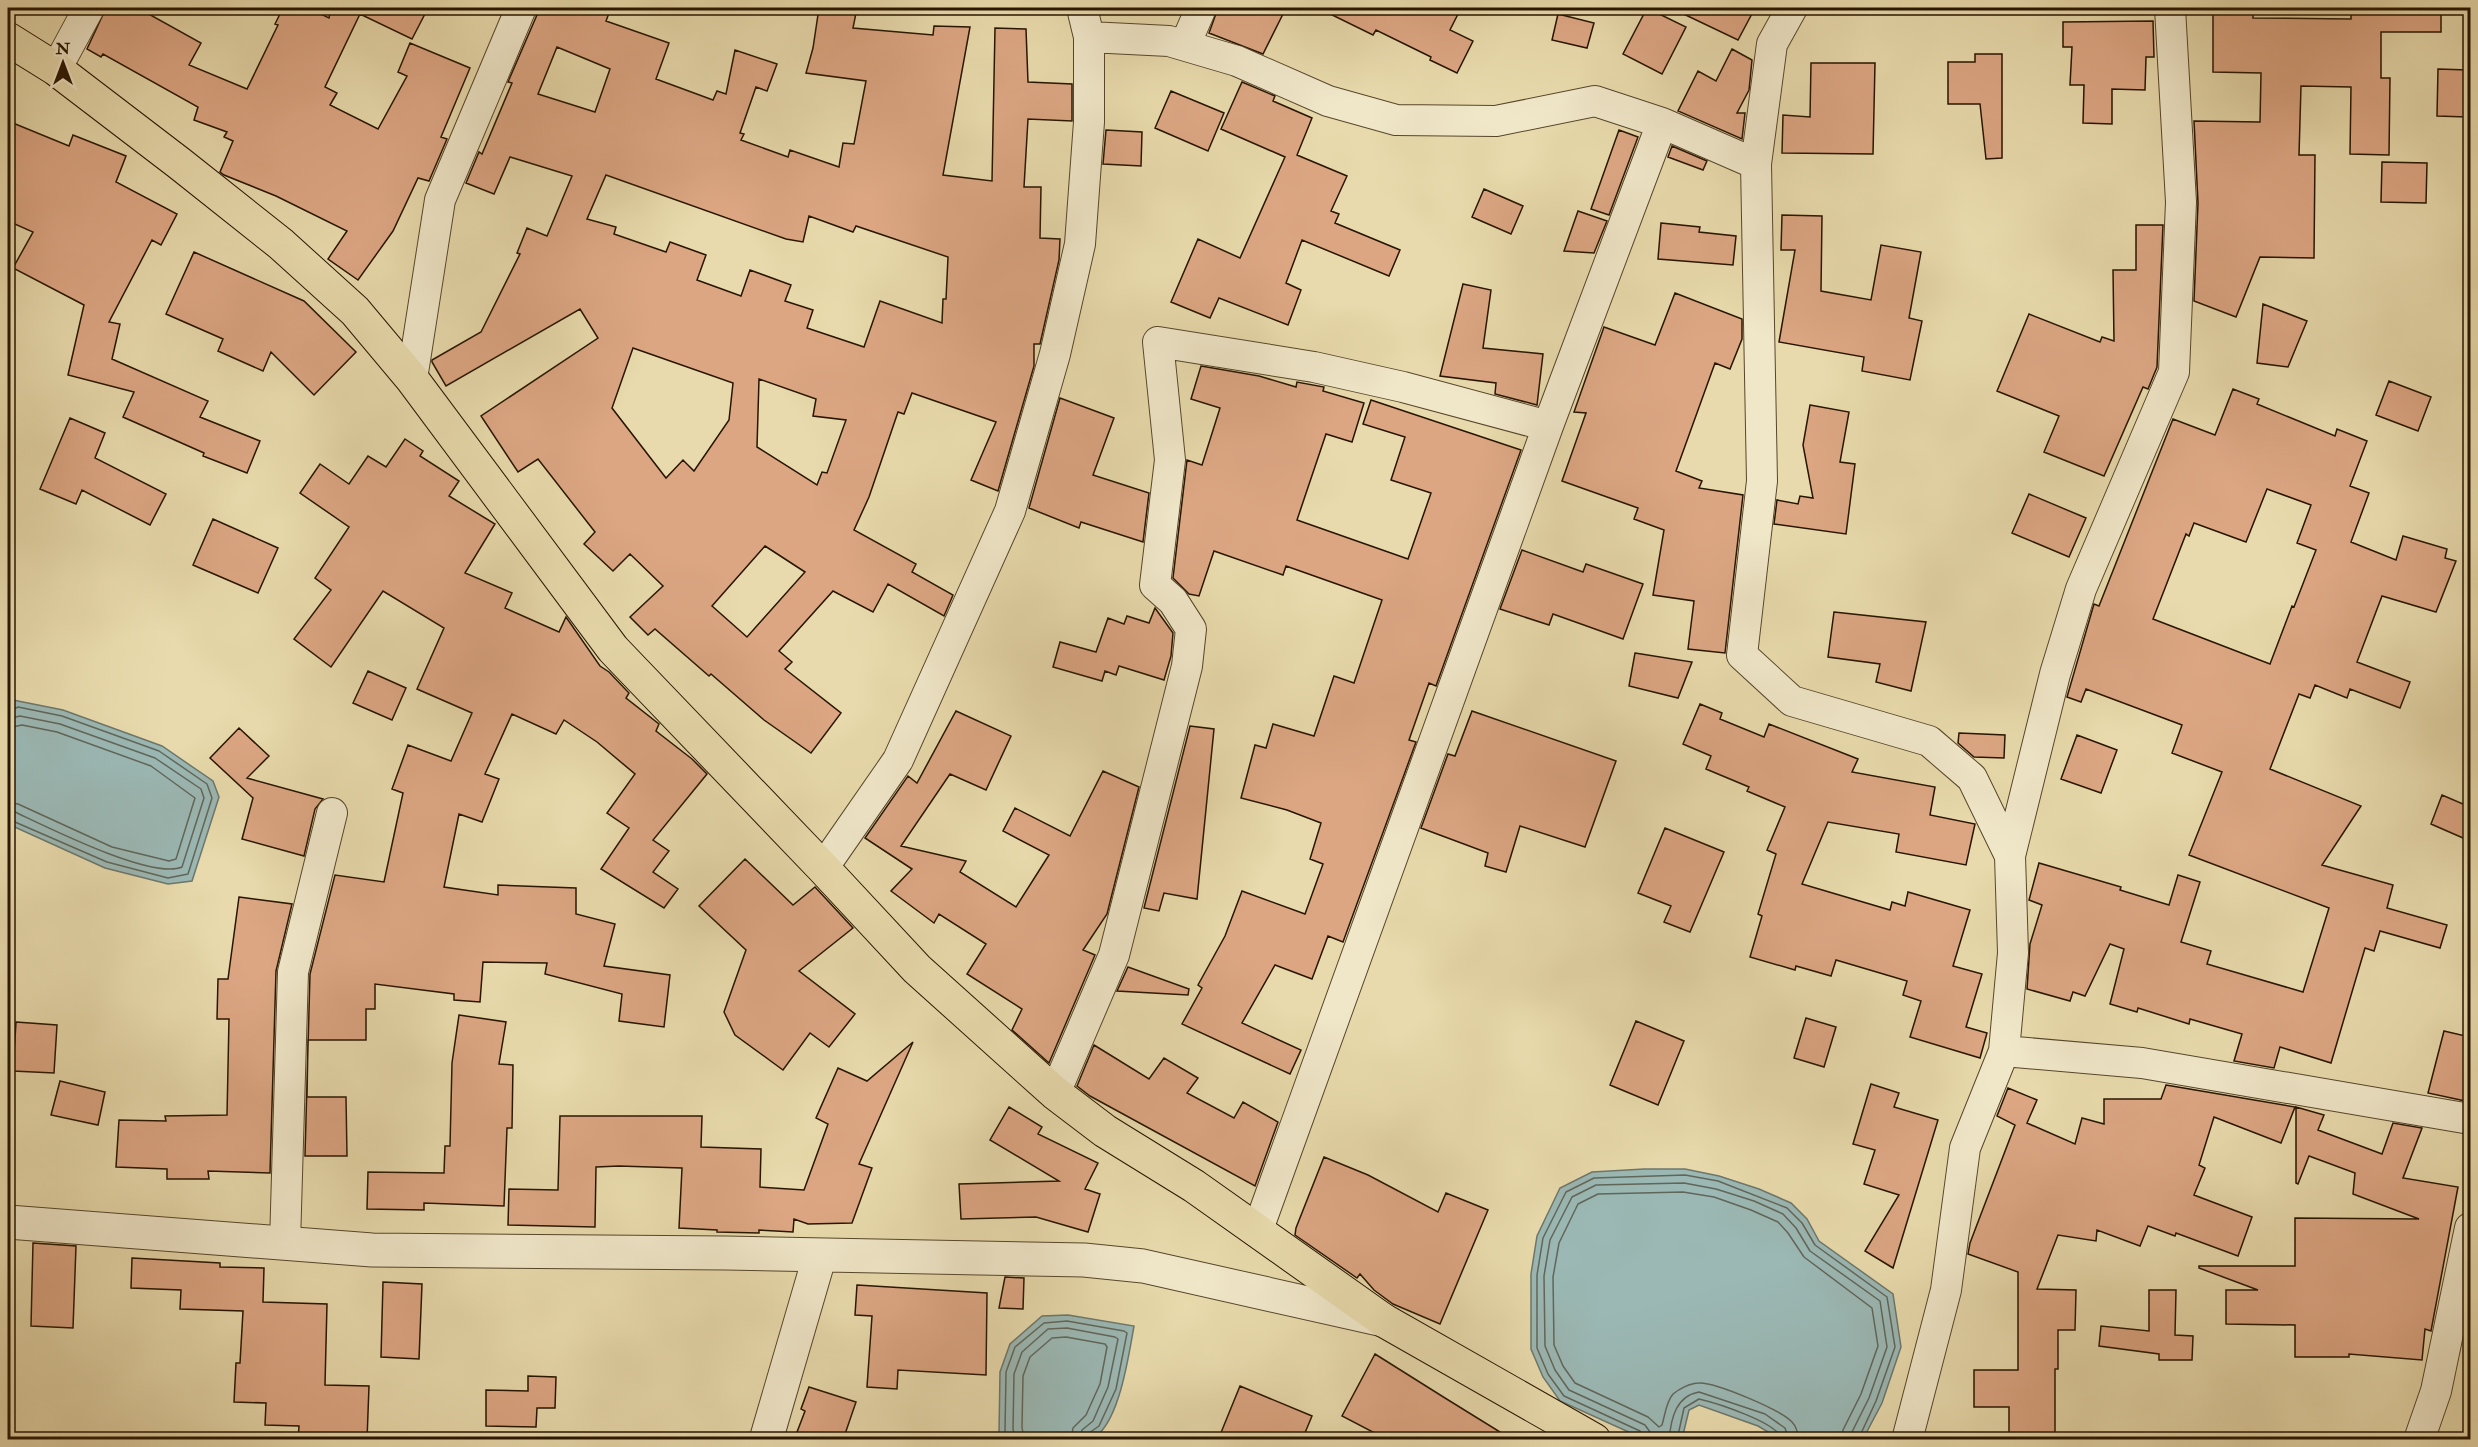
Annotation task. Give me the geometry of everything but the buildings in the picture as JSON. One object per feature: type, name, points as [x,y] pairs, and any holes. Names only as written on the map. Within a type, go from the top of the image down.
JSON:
[{"type":"highway","points":[[8,39],[56,69],[281,244],[355,311],[412,379],[613,649],[824,868],[916,969],[1056,1093],[1105,1131],[1194,1186],[1383,1320],[1594,1440]]},
{"type":"street","points":[[56,69],[89,8]]},
{"type":"street","points":[[412,379],[440,200],[521,8]]},
{"type":"street","points":[[824,868],[898,760],[1010,511],[1054,354],[1080,244],[1089,122],[1089,37],[1082,8]]},
{"type":"street","points":[[1185,45],[1201,8]]},
{"type":"street","points":[[1792,8],[1772,44],[1756,164],[1762,481],[1742,655],[1792,701],[1929,741],[1972,778],[2010,856]]},
{"type":"street","points":[[1907,1440],[1946,1290],[1965,1148],[2004,1051],[2013,953],[2010,856],[2055,674],[2081,589],[2174,372],[2181,202],[2170,8]]},
{"type":"street","points":[[1089,37],[1169,40],[1237,61],[1328,101],[1396,120],[1496,121],[1595,101],[1662,123],[1756,164]]},
{"type":"street","points":[[1257,1232],[1548,426],[1662,123]]},
{"type":"street","points":[[1056,1093],[1114,955],[1187,666],[1191,629],[1173,601],[1155,585],[1170,460],[1158,342],[1314,367],[1548,426]]},
{"type":"street","points":[[285,1243],[294,972],[332,813]]},
{"type":"street","points":[[2004,1051],[2142,1063],[2470,1119]]},
{"type":"street","points":[[8,1222],[372,1250],[1084,1260],[1143,1266],[1383,1320]]},
{"type":"street","points":[[2419,1440],[2436,1391],[2470,1228]]},
{"type":"street","points":[[766,1440],[820,1255]]},
{"type":"water","points":[[13,700],[63,710],[162,746],[213,781],[219,797],[192,881],[168,884],[105,868],[8,824],[8,711]]},
{"type":"water","points":[[1685,1169],[1719,1176],[1759,1189],[1791,1203],[1807,1219],[1819,1241],[1893,1294],[1901,1347],[1882,1403],[1863,1439],[1780,1439],[1758,1426],[1699,1405],[1689,1410],[1682,1439],[1644,1439],[1560,1401],[1543,1377],[1531,1349],[1531,1274],[1537,1236],[1560,1188],[1592,1172]]},
{"type":"water","points":[[1068,1315],[1134,1326],[1126,1371],[1116,1406],[1109,1420],[1101,1432],[1091,1439],[1049,1441],[1004,1439],[999,1435],[1000,1372],[1010,1344],[1042,1316]]}]
